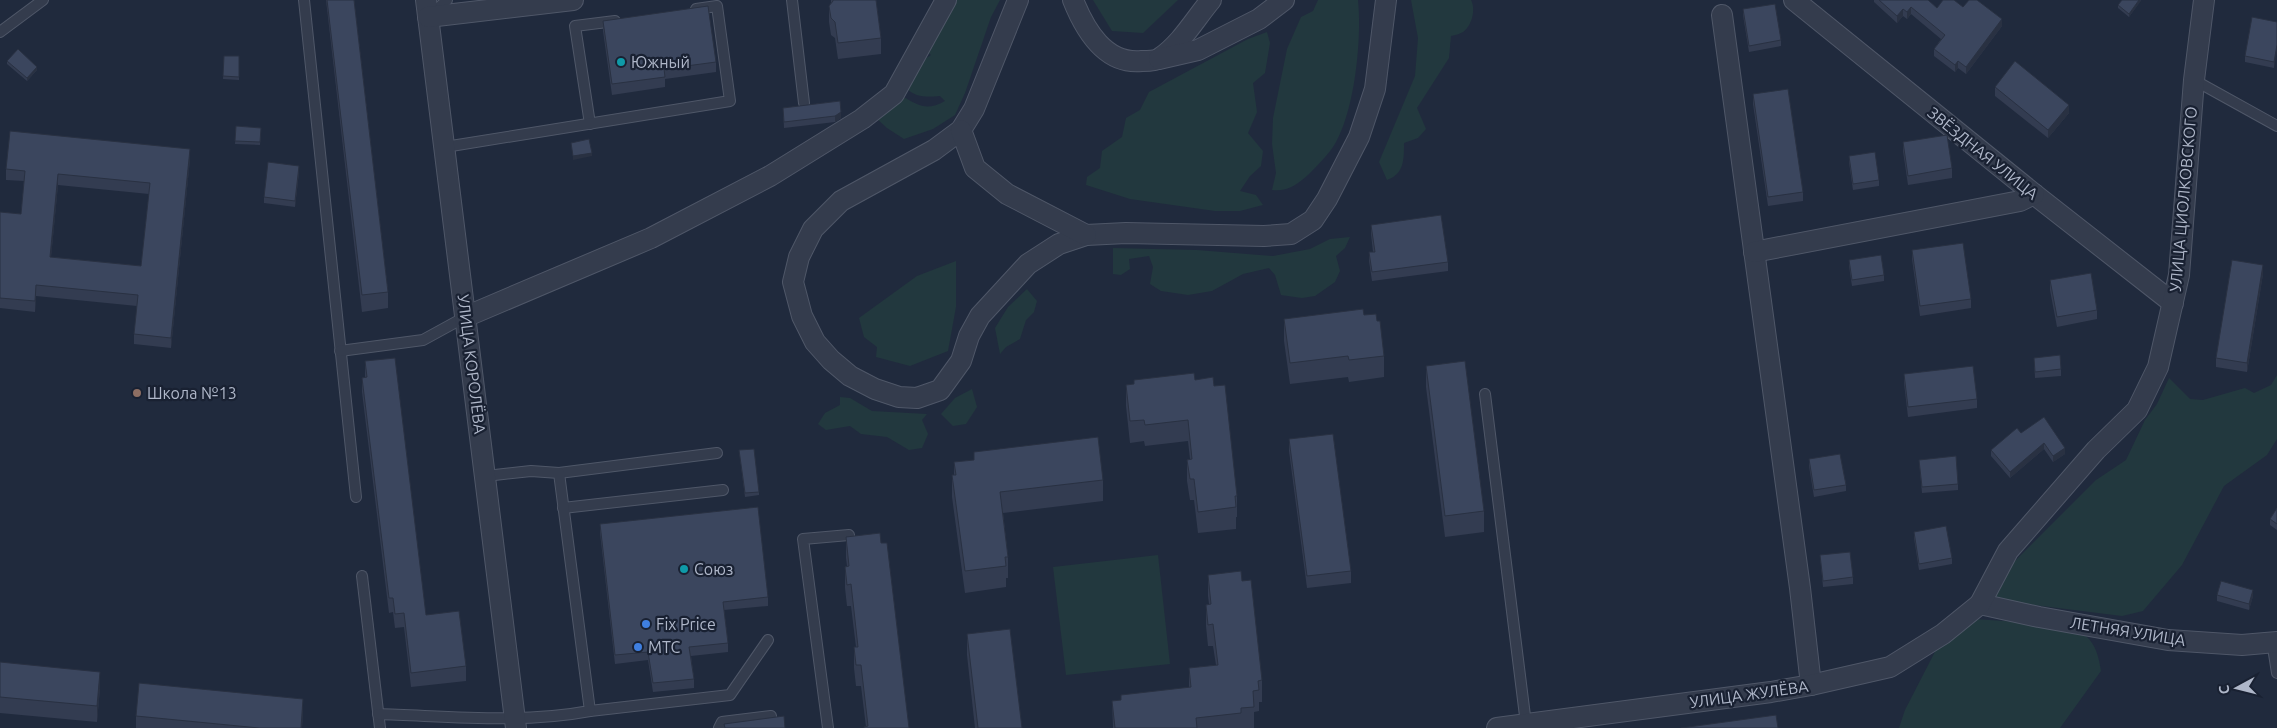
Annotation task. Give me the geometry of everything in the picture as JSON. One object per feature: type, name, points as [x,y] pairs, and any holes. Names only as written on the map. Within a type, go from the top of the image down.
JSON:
[{"type":"street","points":[[427,8],[573,0]]},
{"type":"street","points":[[465,317],[651,238],[770,176],[862,119],[894,94],[946,0]]},
{"type":"street","points":[[1018,0],[974,109],[961,130],[934,150],[841,202],[813,229],[798,257],[793,282],[802,316],[815,342],[831,360],[850,376],[875,389],[899,397],[917,398],[940,390],[961,361],[980,316],[1028,264],[1059,244],[1086,235],[1126,233],[1264,236],[1291,234],[1313,220],[1327,199],[1359,137],[1375,89],[1386,0]]},
{"type":"street","points":[[1073,0],[1080,17],[1092,37],[1110,56],[1135,62],[1159,59],[1198,50],[1258,19],[1284,0]]},
{"type":"street","points":[[1159,59],[1176,42],[1211,0]]},
{"type":"street","name":"ЗВЁЗДНАЯ УЛИЦА","points":[[1794,0],[2034,194],[2173,303]]},
{"type":"street","name":"УЛИЦА ЦИОЛКОВСКОГО","points":[[1980,604],[2008,551],[2096,450],[2138,410],[2158,367],[2179,275],[2194,80],[2204,0]]},
{"type":"street","name":"УЛИЦА КОРОЛЁВА","points":[[427,8],[516,723]]},
{"type":"street","points":[[1722,14],[1812,685]]},
{"type":"street","points":[[961,130],[975,168],[1007,194],[1086,235]]},
{"type":"street","points":[[1754,252],[2020,201],[2034,194]]},
{"type":"street","name":"УЛИЦА ЖУЛЁВА","points":[[1497,728],[1812,685],[1890,667],[1943,634],[1980,604]]},
{"type":"street","name":"ЛЕТНЯЯ УЛИЦА","points":[[1980,604],[2039,617],[2168,640],[2242,645],[2276,640]]},
{"type":"lane","points":[[0,32],[43,0]]},
{"type":"lane","points":[[304,0],[356,497]]},
{"type":"lane","points":[[427,8],[447,0]]},
{"type":"lane","points":[[792,0],[804,103]]},
{"type":"lane","points":[[445,147],[730,101],[717,6],[688,10]]},
{"type":"lane","points":[[590,124],[575,26],[622,20]]},
{"type":"lane","points":[[2194,80],[2277,126]]},
{"type":"lane","points":[[340,351],[423,340],[465,317]]},
{"type":"lane","points":[[1485,394],[1526,724]]},
{"type":"lane","points":[[486,476],[532,471],[559,473],[718,453]]},
{"type":"lane","points":[[559,473],[590,710]]},
{"type":"lane","points":[[563,508],[723,490]]},
{"type":"lane","points":[[828,728],[803,538],[849,534]]},
{"type":"lane","points":[[362,576],[380,728]]},
{"type":"lane","points":[[378,714],[516,723],[590,710],[730,695],[768,640]]},
{"type":"lane","points":[[2276,640],[2277,673]]},
{"type":"lane","points":[[719,728],[722,722],[770,716]]},
{"type":"green space","points":[[950,0],[1000,0],[991,17],[965,93],[955,115],[933,129],[904,139],[887,128],[875,117],[902,96],[923,106],[933,106],[945,101],[940,96],[926,97],[906,88],[920,62],[931,55],[922,47]]},
{"type":"green space","points":[[1093,0],[1178,0],[1143,33],[1112,31]]},
{"type":"green space","points":[[1318,0],[1358,0],[1358,53],[1348,111],[1336,142],[1316,167],[1297,184],[1283,190],[1272,190],[1276,173],[1272,144],[1273,118],[1287,49],[1301,17],[1313,11]]},
{"type":"green space","points":[[1411,0],[1471,0],[1473,12],[1469,26],[1463,32],[1451,36],[1449,58],[1417,108],[1426,129],[1418,138],[1404,143],[1402,166],[1397,174],[1387,180],[1379,162],[1415,76],[1418,38]]},
{"type":"green space","points":[[1267,32],[1270,43],[1265,73],[1253,83],[1257,112],[1248,133],[1263,151],[1261,166],[1250,176],[1240,191],[1256,195],[1263,205],[1240,211],[1215,211],[1130,199],[1086,185],[1087,177],[1100,168],[1102,151],[1122,137],[1126,118],[1140,110],[1149,92],[1248,39]]},
{"type":"green space","points":[[1350,237],[1345,248],[1336,256],[1340,271],[1335,282],[1315,296],[1302,298],[1281,295],[1275,275],[1269,268],[1243,274],[1212,291],[1188,295],[1161,291],[1150,284],[1153,267],[1149,256],[1129,259],[1130,269],[1121,275],[1113,274],[1113,248],[1197,250],[1273,256],[1310,249],[1330,239]]},
{"type":"green space","points":[[956,261],[956,307],[948,351],[910,366],[876,357],[877,347],[864,337],[859,318],[917,276]]},
{"type":"green space","points":[[1027,289],[1037,301],[1034,312],[1026,320],[1020,339],[1006,347],[1000,354],[995,328],[1008,307]]},
{"type":"green space","points":[[2277,375],[2277,439],[2267,455],[2224,486],[2182,565],[2143,611],[2122,616],[1995,600],[2008,568],[2096,480],[2126,460],[2145,420],[2157,404],[2169,378],[2190,399],[2203,400],[2245,388],[2254,393],[2271,385]]},
{"type":"green space","points":[[972,389],[977,407],[966,424],[953,426],[941,414],[955,398]]},
{"type":"green space","points":[[840,397],[850,398],[872,411],[927,414],[922,420],[928,434],[922,448],[909,450],[887,437],[861,434],[850,426],[826,430],[818,424],[825,413],[840,405]]},
{"type":"green space","points":[[1158,555],[1170,664],[1066,675],[1053,567]]},
{"type":"green space","points":[[1975,619],[2033,623],[2064,628],[2086,636],[2092,643],[2101,671],[2060,728],[1899,728],[1905,710],[1941,640]]},
{"type":"building","points":[[327,0],[354,0],[388,292],[362,295]]},
{"type":"building","points":[[833,0],[876,0],[881,38],[838,43],[835,22],[831,18],[829,6]]},
{"type":"building","points":[[1879,0],[1928,0],[1937,8],[1943,0],[1954,0],[1963,7],[1969,0],[1977,0],[2002,19],[1966,67],[1958,61],[1955,65],[1934,49],[1945,35],[1911,7],[1907,12],[1903,9],[1897,16]]},
{"type":"building","points":[[2122,0],[2139,0],[2129,14],[2118,5]]},
{"type":"building","points":[[1775,4],[1781,40],[1749,46],[1743,9]]},
{"type":"building","points":[[708,6],[716,62],[664,69],[665,77],[612,84],[603,21]]},
{"type":"building","points":[[2252,17],[2277,22],[2277,45],[2274,62],[2245,56]]},
{"type":"building","points":[[18,49],[37,67],[27,78],[7,61]]},
{"type":"building","points":[[224,56],[239,56],[239,77],[223,76]]},
{"type":"building","points":[[2015,61],[2069,105],[2048,130],[1995,87]]},
{"type":"building","points":[[1788,89],[1803,192],[1768,197],[1753,94]]},
{"type":"building","points":[[840,101],[841,112],[835,116],[784,122],[783,108]]},
{"type":"building","points":[[236,126],[261,128],[260,142],[235,141]]},
{"type":"building","points":[[10,131],[190,149],[171,338],[134,334],[138,295],[36,285],[35,301],[0,298],[0,212],[21,214],[25,171],[6,169]],"holes":[[[58,174],[150,183],[141,266],[50,257]]]},
{"type":"building","points":[[1947,135],[1952,168],[1908,176],[1903,142]]},
{"type":"building","points":[[589,139],[592,153],[573,156],[571,143]]},
{"type":"building","points":[[1875,152],[1879,180],[1853,184],[1849,156]]},
{"type":"building","points":[[268,162],[299,166],[295,201],[264,197]]},
{"type":"building","points":[[1441,215],[1448,262],[1372,272],[1369,252],[1375,252],[1371,225]]},
{"type":"building","points":[[1963,243],[1971,299],[1920,306],[1912,250]]},
{"type":"building","points":[[1881,255],[1884,275],[1852,280],[1849,260]]},
{"type":"building","points":[[2232,260],[2263,265],[2247,363],[2216,358]]},
{"type":"building","points":[[2091,273],[2097,310],[2057,317],[2050,280]]},
{"type":"building","points":[[1363,309],[1364,315],[1376,314],[1377,321],[1380,321],[1384,356],[1349,360],[1348,356],[1290,363],[1284,319]]},
{"type":"building","points":[[2060,355],[2061,369],[2035,372],[2034,358]]},
{"type":"building","points":[[395,358],[426,615],[459,611],[466,666],[411,673],[404,613],[395,614],[393,598],[389,598],[362,378],[367,377],[365,361]]},
{"type":"building","points":[[1465,361],[1484,511],[1445,516],[1426,366]]},
{"type":"building","points":[[1973,366],[1977,399],[1908,407],[1904,374]]},
{"type":"building","points":[[1194,373],[1195,380],[1213,377],[1214,386],[1225,385],[1237,496],[1235,496],[1236,507],[1198,512],[1194,479],[1190,479],[1187,460],[1192,459],[1188,420],[1145,425],[1144,420],[1130,421],[1126,385],[1134,384],[1134,380]]},
{"type":"building","points":[[2044,417],[2065,448],[2053,456],[2044,443],[2010,472],[1991,450],[2017,428],[2021,433]]},
{"type":"building","points":[[1333,434],[1351,571],[1307,576],[1289,439]]},
{"type":"building","points":[[1098,437],[1103,480],[1000,492],[1008,557],[1005,557],[1006,566],[965,571],[952,475],[956,475],[954,462],[974,460],[974,452]]},
{"type":"building","points":[[754,449],[759,492],[745,493],[739,450]]},
{"type":"building","points":[[1840,454],[1846,485],[1814,490],[1809,459]]},
{"type":"building","points":[[1956,456],[1958,484],[1922,487],[1919,460]]},
{"type":"building","name":"Союз","points":[[758,507],[768,597],[723,602],[728,643],[689,647],[694,679],[653,683],[648,652],[615,655],[600,524]]},
{"type":"building","points":[[2277,508],[2277,524],[2270,519]]},
{"type":"building","points":[[1946,526],[1952,558],[1919,564],[1914,532]]},
{"type":"building","points":[[880,533],[881,543],[887,543],[909,728],[864,728],[868,726],[861,665],[856,665],[854,647],[858,647],[851,584],[847,585],[845,567],[849,566],[846,537]]},
{"type":"building","points":[[1850,552],[1853,577],[1823,581],[1820,555]]},
{"type":"building","points":[[1241,571],[1242,581],[1251,580],[1262,680],[1258,681],[1259,690],[1253,691],[1254,707],[1241,708],[1241,713],[1196,718],[1197,728],[1115,728],[1112,701],[1121,700],[1121,695],[1191,687],[1189,668],[1218,665],[1213,624],[1208,625],[1206,605],[1211,604],[1208,575]]},
{"type":"building","points":[[2221,581],[2253,590],[2249,604],[2217,595]]},
{"type":"building","points":[[1010,629],[1022,728],[978,728],[967,634]]},
{"type":"building","points":[[0,662],[100,672],[97,706],[0,697]]},
{"type":"building","points":[[139,683],[303,699],[301,728],[259,728],[136,716]]},
{"type":"building","points":[[1776,715],[1778,728],[1681,728]]},
{"type":"building","points":[[784,716],[785,728],[725,728],[724,724]]},
{"type":"place","name":"Южный","points":[[621,62]]},
{"type":"place","name":"Школа №13","points":[[137,393]]},
{"type":"place","name":"Союз","points":[[684,569]]},
{"type":"place","name":"Fix Price","points":[[646,624]]},
{"type":"place","name":"МТС","points":[[638,647]]}]
